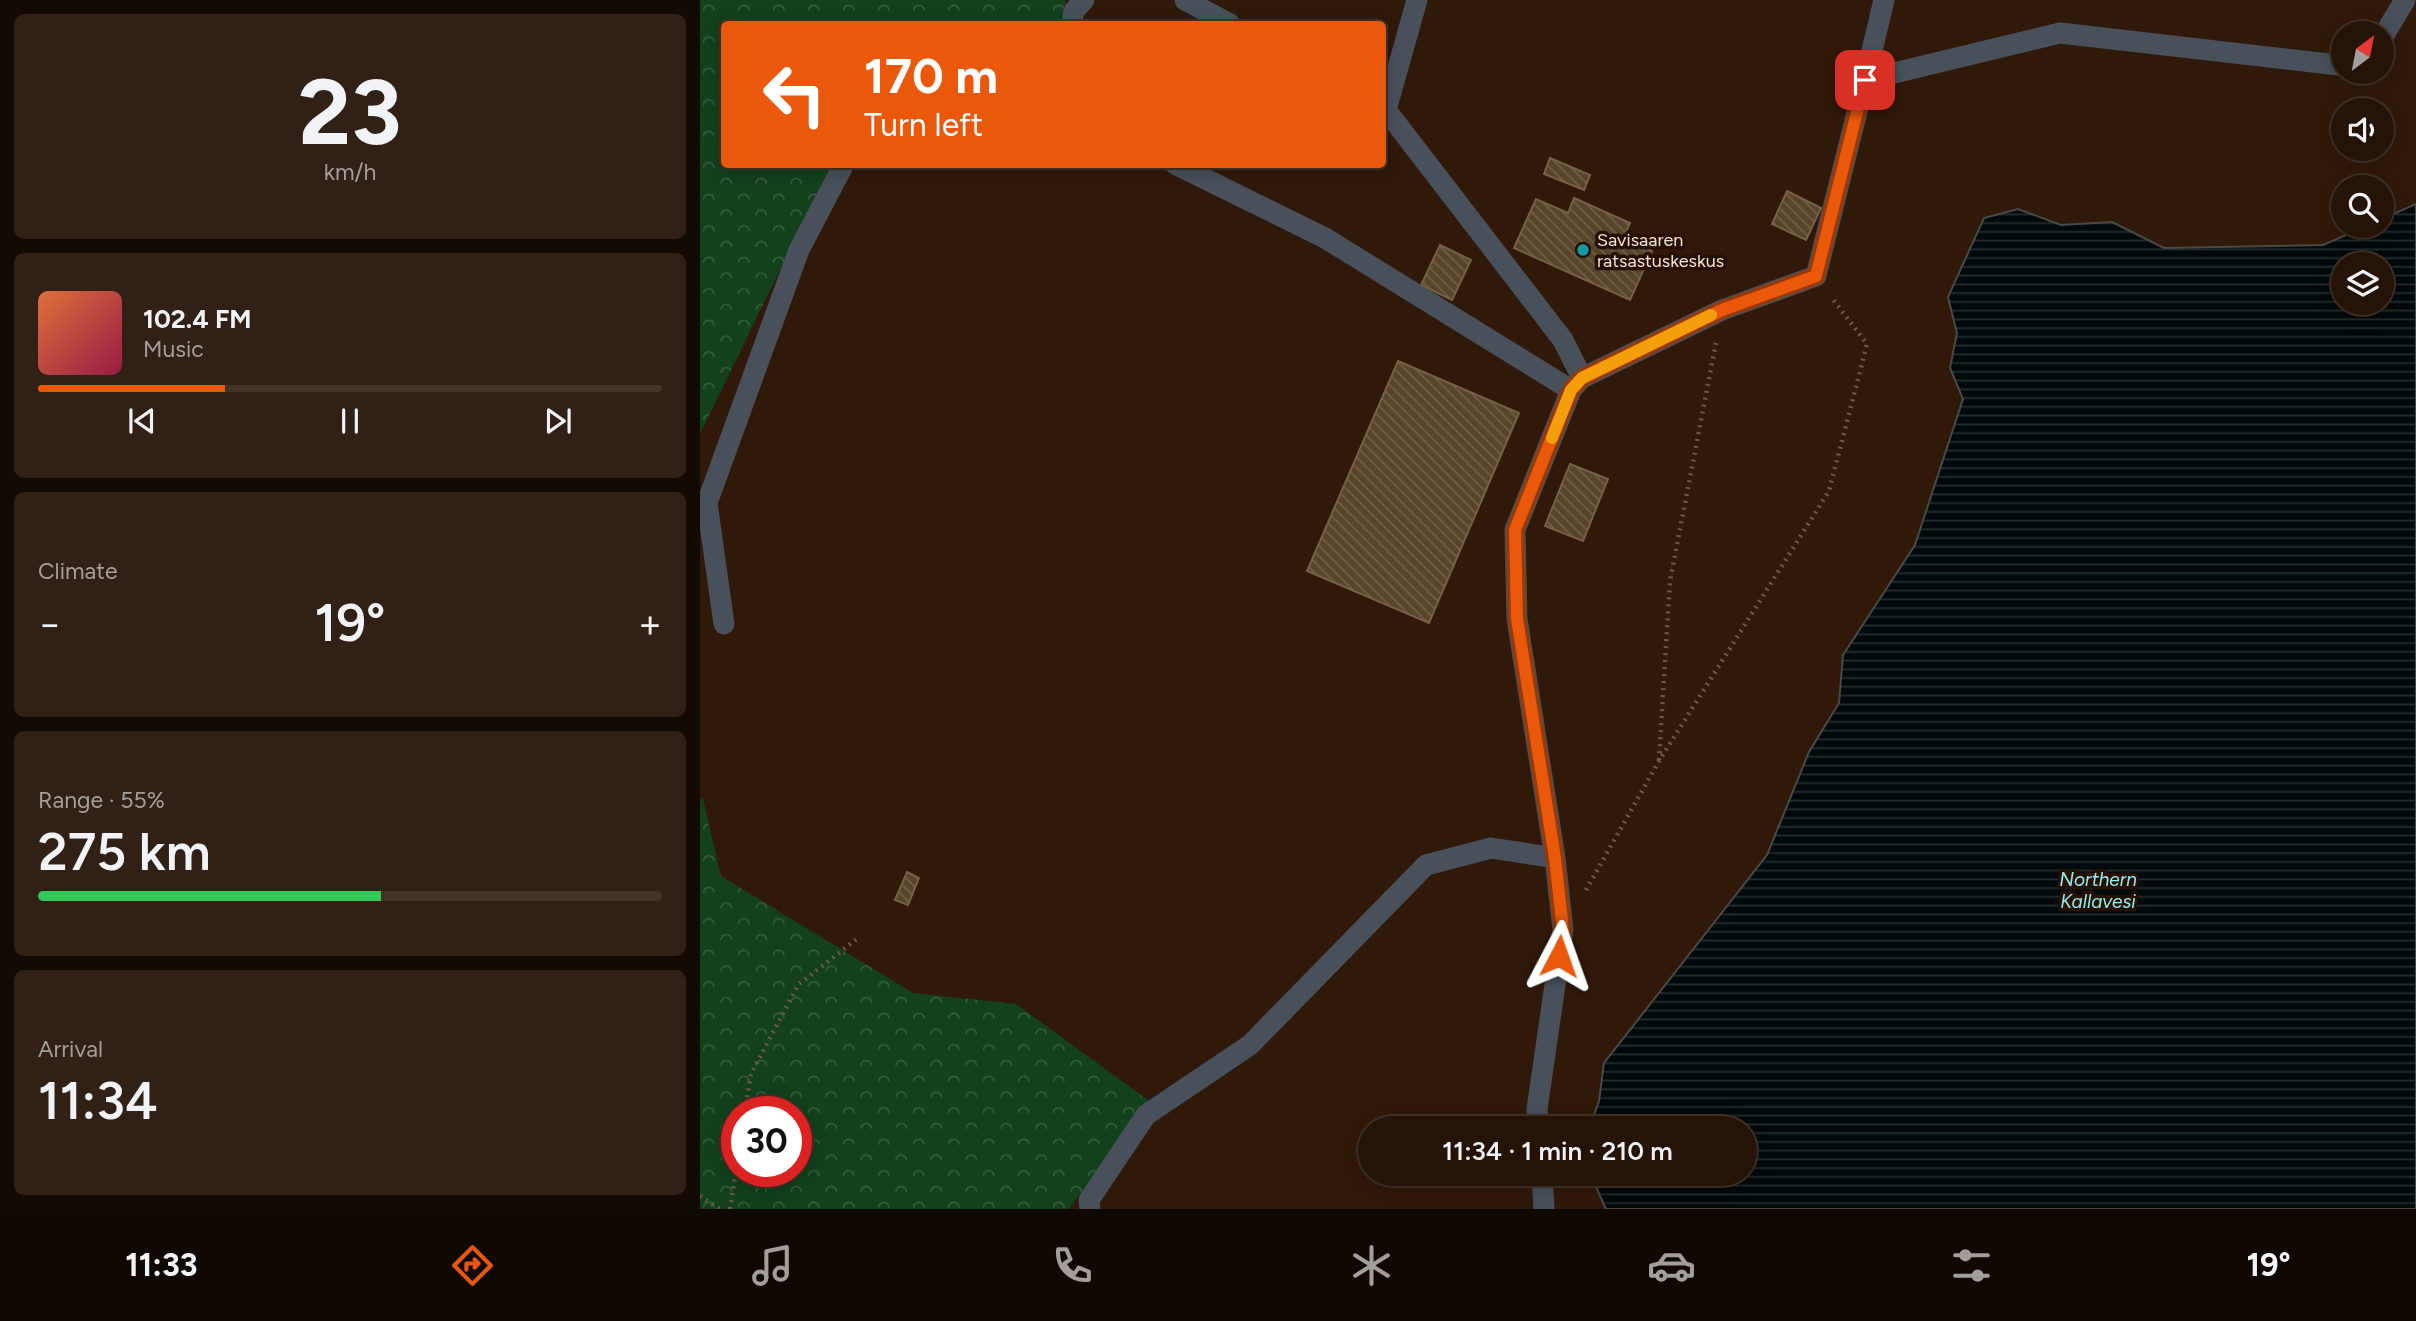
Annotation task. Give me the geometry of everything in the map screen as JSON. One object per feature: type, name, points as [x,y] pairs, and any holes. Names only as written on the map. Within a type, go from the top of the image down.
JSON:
[{"type":"street","points":[[1072,21],[1074,10],[1084,0]]},
{"type":"street","points":[[1185,0],[1224,21]]},
{"type":"street","points":[[1386,101],[1417,0]]},
{"type":"street","points":[[1576,384],[1722,310],[1816,276],[1884,0]]},
{"type":"street","points":[[2392,21],[2405,0]]},
{"type":"street","points":[[1865,80],[2060,33],[2331,64]]},
{"type":"street","points":[[1386,111],[1563,340],[1576,384],[1515,530],[1517,619],[1555,858],[1563,930],[1537,1116]]},
{"type":"street","points":[[724,624],[707,503],[799,250],[842,168]]},
{"type":"street","points":[[1183,168],[1325,238],[1576,384]]},
{"type":"street","points":[[1090,1209],[1089,1200],[1146,1115],[1250,1045],[1426,865],[1491,848],[1555,858]]},
{"type":"street","points":[[1543,1186],[1544,1209]]},
{"type":"path","points":[[1563,930],[1659,761],[1829,491],[1867,344],[1816,276]]},
{"type":"path","points":[[1659,761],[1670,581],[1722,310]]},
{"type":"path","points":[[747,1096],[751,1074],[798,985],[858,938]]},
{"type":"path","points":[[730,1209],[733,1187]]},
{"type":"path","points":[[700,1196],[720,1209]]},
{"type":"green space","points":[[700,0],[1066,0],[1060,21],[721,21],[721,168],[830,168],[700,434]]},
{"type":"green space","points":[[700,798],[703,799],[721,876],[913,993],[1016,1004],[1148,1100],[1069,1209],[700,1209]]},
{"type":"water","name":"Northern Kallavesi","points":[[2416,204],[2416,1209],[1606,1209],[1595,1186],[1757,1186],[1757,1116],[1594,1116],[1599,1101],[1604,1063],[1767,855],[1809,752],[1839,703],[1843,655],[1915,545],[1963,399],[1950,368],[1957,333],[1948,297],[1984,218],[2018,209],[2061,225],[2112,222],[2164,248],[2323,245],[2339,238],[2394,238],[2394,214]]},
{"type":"building","points":[[1550,158],[1590,175],[1584,190],[1544,174]]},
{"type":"building","points":[[1787,191],[1821,208],[1806,240],[1772,224]]},
{"type":"building","name":"Savisaaren ratsastuskeskus","points":[[1574,198],[1630,223],[1623,238],[1652,251],[1630,300],[1514,248],[1536,199],[1568,213]]},
{"type":"building","points":[[1440,245],[1471,260],[1452,300],[1421,285]]},
{"type":"building","points":[[1398,361],[1519,413],[1429,623],[1307,571]]},
{"type":"building","points":[[1570,464],[1608,479],[1583,541],[1545,526]]},
{"type":"building","points":[[907,872],[919,878],[908,905],[895,900]]},
{"type":"slow traffic","points":[[1552,438],[1571,390],[1582,378],[1711,315]]},
{"type":"place","name":"Savisaaren ratsastuskeskus","points":[[1583,250]]},
{"type":"route","points":[[1559,956],[1563,930],[1555,858],[1517,619],[1515,530],[1571,390],[1582,378],[1722,310],[1816,276],[1865,80]]}]
